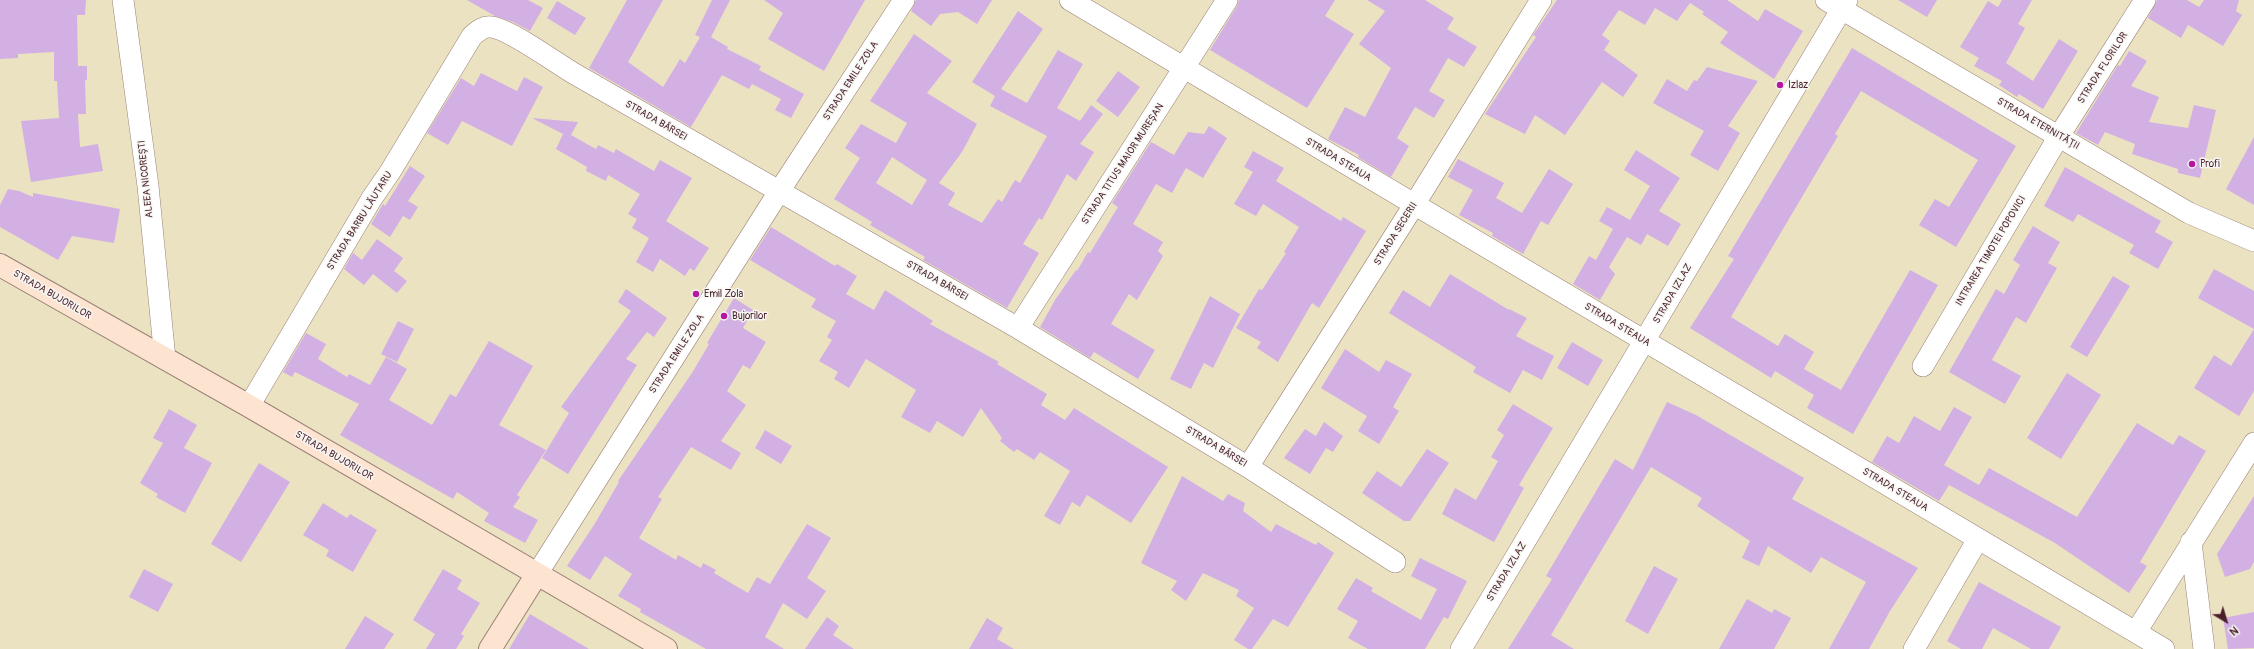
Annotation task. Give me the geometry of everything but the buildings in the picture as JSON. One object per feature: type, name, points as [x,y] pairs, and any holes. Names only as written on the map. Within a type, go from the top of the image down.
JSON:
[{"type":"main road","name":"STRADA BUJORILOR","points":[[0,266],[249,406],[666,649]]},
{"type":"main road","name":"STRADA EMILE ZOLA","points":[[490,649],[537,574]]},
{"type":"street","name":"ALEEA NICOREȘTI","points":[[123,0],[148,186],[165,359]]},
{"type":"street","name":"STRADA EMILE ZOLA","points":[[537,574],[780,190],[904,0]]},
{"type":"street","name":"STRADA STEAUA","points":[[1070,0],[2164,649]]},
{"type":"street","name":"STRADA TITUS MAIOR MUREȘAN","points":[[1018,328],[1227,0]]},
{"type":"street","name":"STRADA SECERII","points":[[1248,467],[1414,205],[1541,0]]},
{"type":"street","name":"STRADA FLORILOR","points":[[2059,136],[2146,0]]},
{"type":"street","name":"STRADA ETERNITĂȚII","points":[[1838,3],[2059,136],[2189,212],[2254,241]]},
{"type":"street","name":"STRADA IZLAZ","points":[[1461,649],[1645,342],[1838,3]]},
{"type":"street","name":"STRADA BÂRSEI","points":[[472,36],[482,28],[490,27],[508,33],[594,85],[780,190],[1018,328],[1248,467],[1395,562]]},
{"type":"street","name":"STRADA BARBU LĂUTARU","points":[[249,406],[372,198],[390,172],[472,36]]},
{"type":"street","name":"INTRAREA TIMOTEI POPOVICI","points":[[1923,366],[2059,136]]},
{"type":"street","points":[[2136,632],[2254,443]]},
{"type":"street","points":[[1914,649],[1978,539]]},
{"type":"street","points":[[2191,542],[2204,649]]},
{"type":"place","name":"Izlaz","points":[[1780,85]]},
{"type":"place","name":"Profi","points":[[2192,164]]},
{"type":"place","name":"Emil Zola","points":[[696,294]]},
{"type":"place","name":"Bujorilor","points":[[724,316]]}]
